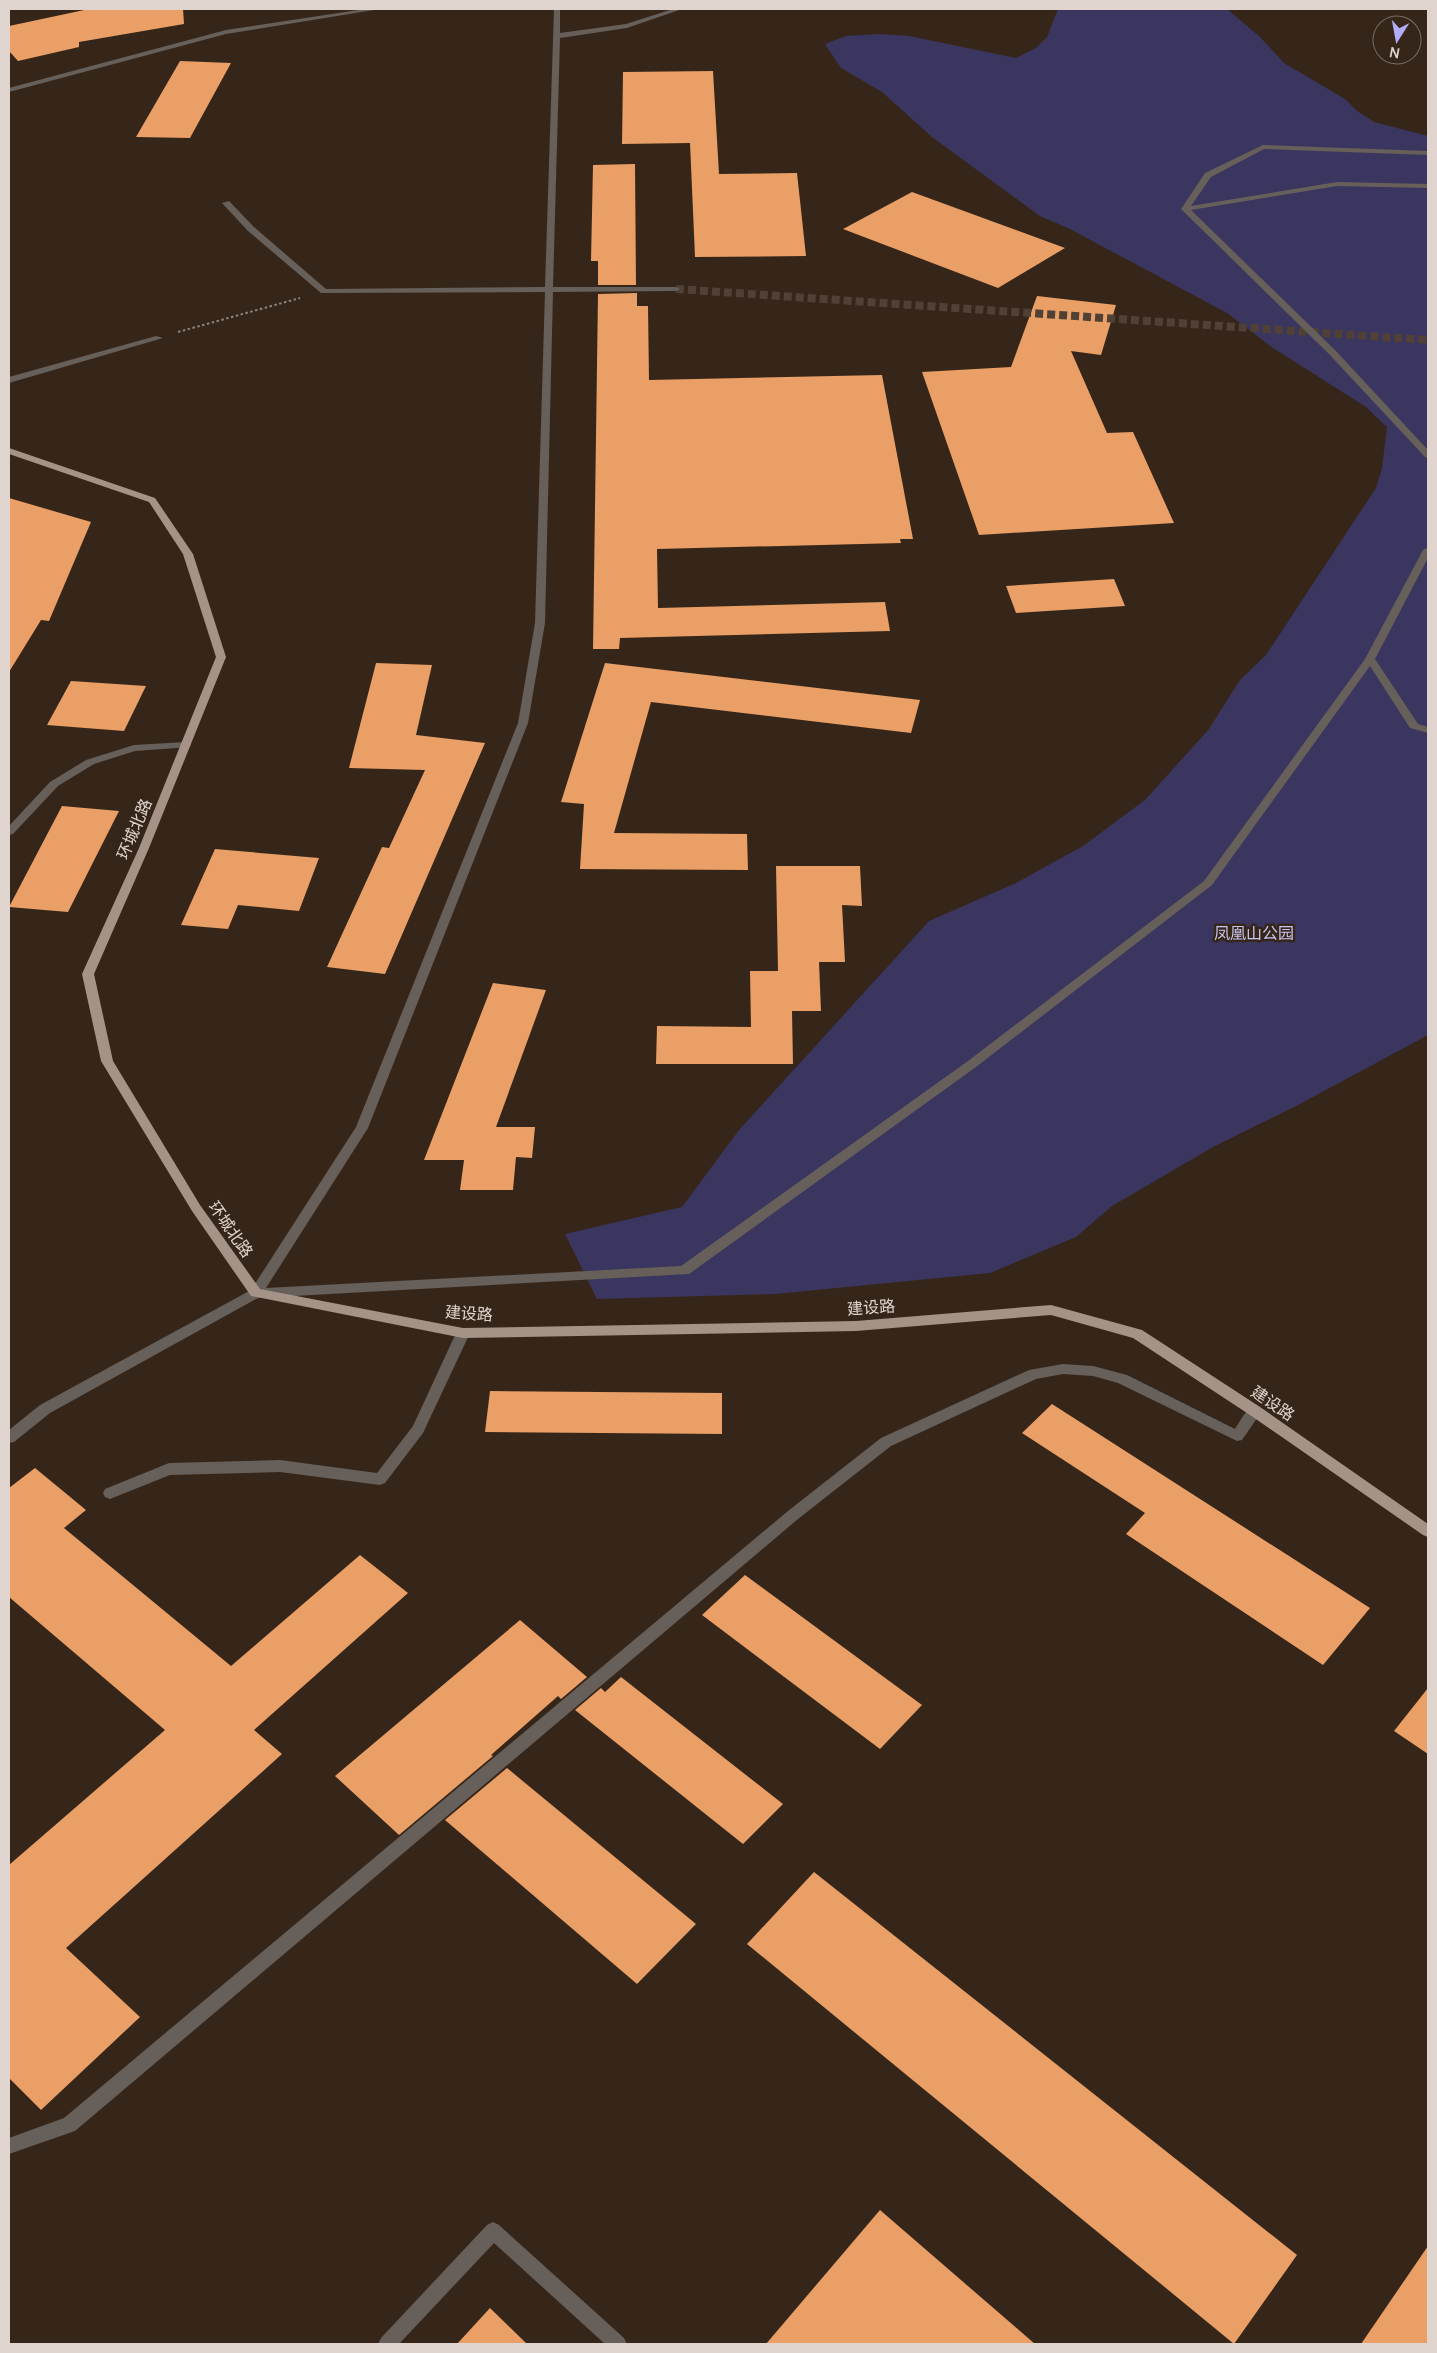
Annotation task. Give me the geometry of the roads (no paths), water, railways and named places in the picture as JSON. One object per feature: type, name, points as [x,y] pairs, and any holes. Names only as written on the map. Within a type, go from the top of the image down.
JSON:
[{"type":"main road","name":"环城北路","points":[[9,451],[152,500],[188,554],[221,657],[144,848],[88,974],[107,1061],[196,1208],[256,1293]]},
{"type":"main road","name":"建设路","points":[[256,1293],[463,1333],[856,1326],[1051,1310],[1137,1334],[1255,1412],[1428,1531]]},
{"type":"street","points":[[9,90],[226,32],[377,9]]},
{"type":"street","points":[[256,1293],[362,1128],[524,723],[540,623],[557,9]]},
{"type":"street","points":[[556,36],[627,26],[679,9]]},
{"type":"street","points":[[1185,209],[1208,175],[1263,147],[1428,153]]},
{"type":"street","points":[[1185,209],[1337,184],[1428,186]]},
{"type":"street","points":[[226,203],[251,229],[324,291],[676,289]]},
{"type":"street","points":[[1185,209],[1332,352],[1428,455]]},
{"type":"street","points":[[9,380],[159,338]]},
{"type":"street","points":[[9,1438],[45,1408],[256,1293],[684,1271],[972,1064],[1208,883],[1370,659],[1428,550]]},
{"type":"street","points":[[1370,659],[1414,726],[1428,730]]},
{"type":"street","points":[[9,832],[54,784],[90,762],[134,748],[186,745]]},
{"type":"street","points":[[110,1493],[168,1468],[280,1466],[380,1479],[418,1429],[463,1333]]},
{"type":"street","points":[[9,2146],[69,2125],[793,1515],[886,1442],[1034,1374],[1063,1369],[1093,1371],[1122,1380],[1237,1436],[1255,1412]]},
{"type":"street","points":[[387,2344],[493,2231],[618,2344]]},
{"type":"tunnel","points":[[676,289],[1428,340]]},
{"type":"park label","name":"凤凰山公园","points":[[1254,933]]}]
